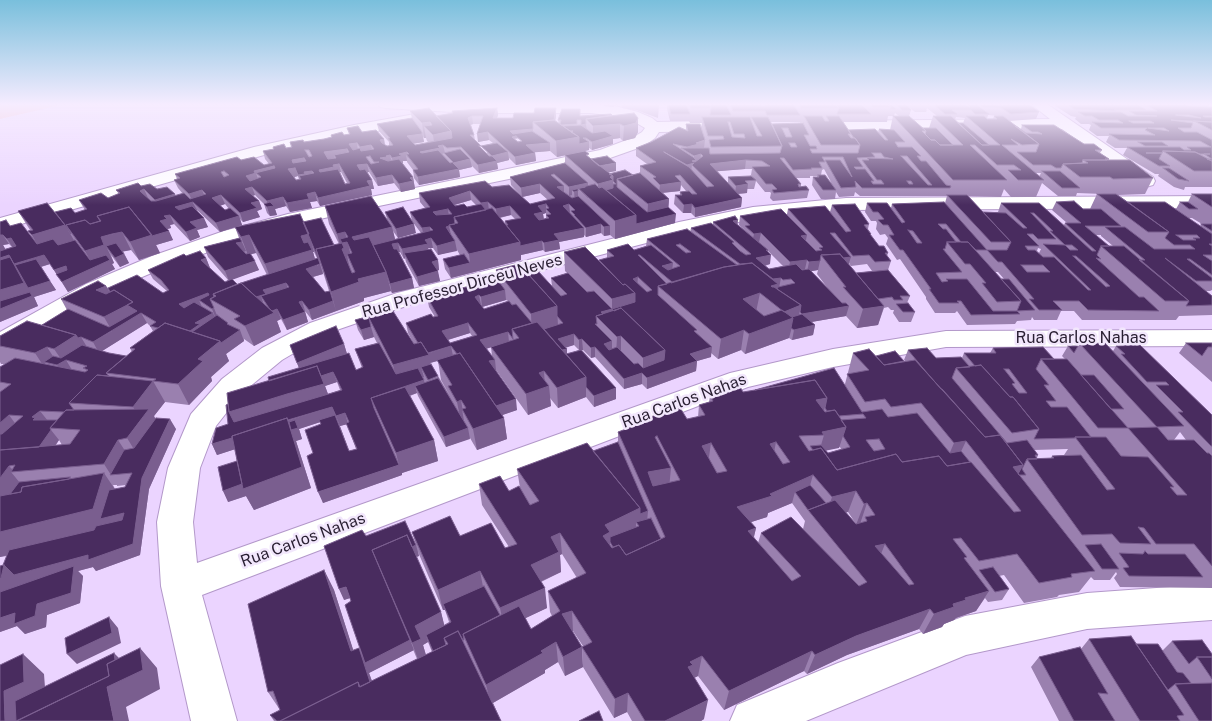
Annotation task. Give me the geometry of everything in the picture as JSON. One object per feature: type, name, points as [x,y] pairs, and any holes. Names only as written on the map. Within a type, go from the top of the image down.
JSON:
[{"type":"street","points":[[0,224],[260,151],[320,138]]},
{"type":"street","points":[[0,343],[37,320],[94,289],[160,261],[232,236],[288,220],[374,201],[604,154],[645,138]]},
{"type":"street","points":[[1083,138],[1176,202]]},
{"type":"street","name":"Rua Professor Dirceu Neves","points":[[214,721],[180,586],[176,522],[184,468],[202,422],[232,386],[272,354],[319,328],[406,298],[679,228],[753,213],[846,204],[1212,202]]},
{"type":"street","name":"Rua Carlos Nahas","points":[[180,586],[749,377],[833,358],[946,339],[1212,338]]},
{"type":"street","points":[[753,721],[838,685],[966,636],[1087,612],[1212,602]]},
{"type":"building","points":[[329,138],[383,138],[384,139],[380,140],[387,146],[393,145],[388,138],[390,138],[408,138],[415,145],[452,138],[473,138],[489,156],[492,156],[497,161],[478,165],[461,147],[447,148],[443,145],[438,146],[440,148],[420,152],[438,150],[450,163],[453,162],[444,153],[460,149],[470,159],[453,163],[459,169],[418,177],[413,170],[418,169],[406,154],[409,154],[407,152],[399,154],[402,156],[392,158],[390,155],[380,158],[388,161],[399,159],[413,177],[410,178],[413,181],[399,184],[392,175],[376,178],[367,164],[357,165],[360,170],[365,169],[372,180],[367,181],[370,186],[318,198],[315,192],[307,194],[309,199],[287,203],[283,197],[267,201],[252,187],[245,189],[259,201],[251,203],[257,208],[240,213],[221,195],[212,198],[225,210],[230,208],[239,216],[216,223],[193,202],[175,207],[179,210],[192,206],[204,218],[190,222],[197,228],[186,232],[170,215],[164,216],[167,219],[160,221],[169,231],[152,236],[129,207],[97,216],[100,221],[90,224],[85,220],[66,225],[71,234],[55,212],[71,208],[75,213],[87,209],[79,200],[101,193],[108,198],[120,193],[116,190],[138,183],[141,186],[150,184],[157,189],[167,187],[175,194],[155,200],[144,189],[140,191],[151,201],[184,193],[190,199],[206,194],[202,190],[189,194],[174,180],[180,178],[175,174],[237,157],[241,160],[254,157],[264,165],[272,163],[263,151],[274,149],[273,147],[284,144],[286,148],[292,147],[290,142],[303,140],[304,142]],"holes":[[[357,143],[360,147],[371,145],[374,149],[361,151],[360,148],[353,150],[349,144]],[[347,149],[349,152],[334,155],[336,158],[328,159],[324,152]],[[305,150],[309,150],[312,156],[309,157]],[[370,156],[374,162],[379,162],[371,164],[366,157]],[[304,158],[306,161],[293,163],[292,160]],[[339,164],[350,183],[345,184],[338,169],[320,172],[319,170],[334,167],[333,165]],[[274,166],[275,168],[255,173],[254,171]],[[295,168],[298,175],[305,174],[304,172],[312,171],[314,173],[299,176],[301,179],[296,180],[288,169]],[[224,171],[229,175],[224,177],[221,172]],[[256,173],[261,177],[250,181],[246,176]]]},
{"type":"building","points":[[494,138],[513,138],[518,142],[522,141],[518,138],[542,138],[550,143],[526,145],[535,153],[515,157]]},
{"type":"building","points":[[552,138],[575,138],[556,141]]},
{"type":"building","points":[[579,138],[607,138],[592,142],[583,138],[589,142],[579,144]]},
{"type":"building","points":[[659,138],[704,138],[705,140],[696,143],[699,144],[687,147],[673,144],[693,157],[696,160],[692,161],[695,162],[703,156],[701,154],[694,156],[681,148],[709,148],[710,154],[780,153],[782,146],[778,138],[805,138],[810,146],[816,146],[817,149],[810,149],[812,153],[858,153],[860,145],[854,138],[883,138],[888,140],[886,138],[901,138],[905,142],[895,142],[898,147],[912,147],[921,156],[917,156],[921,161],[926,161],[946,185],[951,186],[950,188],[862,188],[855,181],[856,187],[841,188],[825,160],[840,160],[852,177],[843,157],[822,157],[825,162],[819,162],[822,168],[793,170],[784,158],[780,158],[801,184],[798,184],[799,187],[806,186],[809,190],[774,193],[772,190],[777,189],[772,184],[766,184],[752,167],[770,166],[762,161],[746,160],[710,164],[742,198],[695,208],[692,204],[684,205],[675,195],[682,195],[680,192],[689,191],[692,194],[697,194],[680,175],[675,176],[681,182],[660,185],[653,178],[656,177],[640,166],[656,162],[636,148]],"holes":[[[789,143],[795,143],[797,147],[791,147]],[[664,152],[687,165],[694,163],[692,165],[714,186],[707,187],[689,167]],[[872,153],[881,153],[884,157],[893,159],[867,158],[869,160],[862,160],[877,180],[881,180],[884,184],[873,184],[871,181],[874,181],[865,169],[856,169],[854,167],[863,167],[857,158],[875,157]],[[901,156],[907,156],[932,185],[928,185]]]},
{"type":"building","points":[[778,138],[782,146],[711,147],[709,140]]},
{"type":"building","points":[[817,138],[855,138],[860,145],[821,145]]},
{"type":"building","points":[[913,138],[929,138],[940,145],[963,145],[955,138],[974,138],[982,145],[1000,145],[991,138],[1031,138],[1039,144],[1022,145],[1011,139],[1018,145],[1002,145],[1044,180],[1018,180],[1008,170],[1021,170],[1014,165],[997,165],[975,145],[970,145],[1007,180],[953,180]]},
{"type":"building","points":[[929,138],[946,138],[953,145],[940,145],[935,140]]},
{"type":"building","points":[[974,138],[980,138],[989,145],[982,145]]},
{"type":"building","points":[[1031,138],[1074,138],[1084,144],[1094,144],[1102,150],[1095,150],[1109,159],[1083,160],[1082,163],[1063,164],[1061,168],[1056,168],[1051,165],[1033,165],[1017,152],[1036,152],[1039,144]]},
{"type":"building","points":[[1115,138],[1208,138],[1212,140],[1212,159],[1204,154],[1195,152],[1163,151],[1159,159],[1170,166],[1159,166],[1127,147],[1180,147],[1184,150],[1191,150],[1187,147],[1211,147],[1200,141],[1119,140]]},
{"type":"building","points":[[1138,142],[1162,142],[1168,146],[1145,146]]},
{"type":"building","points":[[497,143],[508,152],[492,156],[481,146]]},
{"type":"building","points":[[585,151],[589,154],[586,155],[613,176],[610,177],[613,180],[598,184],[565,155]]},
{"type":"building","points":[[1163,151],[1195,152],[1212,161],[1212,171],[1194,171]]},
{"type":"building","points":[[607,156],[616,163],[599,166],[591,159]]},
{"type":"building","points":[[1083,160],[1130,160],[1153,178],[1113,179],[1110,177],[1080,177],[1063,164],[1088,163]]},
{"type":"building","points":[[565,163],[588,183],[569,187],[554,174],[551,175],[564,186],[557,187],[572,198],[578,196],[610,226],[604,227],[601,224],[586,228],[571,211],[575,210],[569,204],[563,206],[584,228],[554,234],[559,240],[544,243],[542,241],[520,246],[520,242],[506,225],[508,225],[505,221],[521,218],[510,206],[496,209],[488,202],[481,203],[470,191],[449,198],[455,206],[464,204],[467,207],[481,204],[486,210],[454,217],[455,224],[446,227],[455,241],[437,246],[431,238],[425,240],[428,244],[402,249],[398,243],[392,244],[394,249],[397,249],[412,278],[390,284],[373,245],[433,230],[430,227],[422,228],[410,212],[430,207],[419,193],[485,181],[492,187],[509,185],[530,204],[555,198],[540,184],[521,188],[510,177]],"holes":[[[546,204],[549,208],[546,209],[551,214],[546,215],[549,218],[539,220],[534,214],[543,212],[538,206]],[[448,209],[452,214],[436,215],[433,212]]]},
{"type":"building","points":[[1163,168],[1169,168],[1189,181],[1178,179]]},
{"type":"building","points":[[625,170],[633,175],[617,179],[617,187],[647,212],[668,207],[676,214],[636,224],[636,215],[606,190],[613,188],[613,184],[616,184],[613,181],[613,176],[609,174]]},
{"type":"building","points":[[1042,171],[1060,171],[1080,188],[1062,188]]},
{"type":"building","points":[[640,173],[669,199],[648,204],[617,179]]},
{"type":"building","points":[[818,175],[825,175],[836,190],[823,190],[813,177],[819,177]]},
{"type":"building","points":[[751,176],[756,180],[745,181],[748,184],[736,186],[728,177]]},
{"type":"building","points":[[595,184],[599,188],[602,187],[636,215],[615,221],[578,188]]},
{"type":"building","points":[[1097,194],[1116,194],[1169,232],[1148,232]]},
{"type":"building","points":[[1192,194],[1212,194],[1212,207]]},
{"type":"building","points":[[947,195],[967,195],[1011,242],[991,242]]},
{"type":"building","points":[[371,196],[392,227],[352,237],[354,240],[369,237],[386,272],[358,279],[359,282],[331,292],[316,249],[342,243],[340,239],[348,237],[345,232],[337,234],[325,206]],"holes":[[[347,242],[352,253],[347,254],[355,272],[352,273],[342,249],[344,248],[342,243]]]},
{"type":"building","points":[[1074,201],[1083,209],[1101,209],[1121,226],[1085,226],[1109,246],[1101,246],[1097,255],[1101,259],[1096,258],[1139,297],[1144,297],[1159,311],[1088,310],[1079,301],[1053,301],[1062,310],[1039,310],[1029,299],[1034,299],[1002,262],[998,262],[987,250],[1007,250],[1011,242],[983,212],[1006,213],[1023,228],[1027,228],[1001,203],[1039,203],[1092,251],[1096,251],[1065,223],[1081,223],[1056,202]],"holes":[[[1031,213],[1034,213],[1065,245],[1043,244],[1091,290],[1088,290],[1054,257],[1043,257],[1035,250],[1028,250],[1025,246],[1039,246],[1027,234],[1033,234],[1038,239],[1056,239]],[[1065,245],[1072,245],[1078,250],[1070,250]],[[1073,256],[1076,256],[1110,286],[1106,287]],[[1021,265],[1043,265],[1050,272],[1027,272]]]},
{"type":"building","points":[[270,202],[274,206],[267,207],[264,204]]},
{"type":"building","points":[[944,202],[987,250],[976,250],[968,242],[961,242],[946,224],[938,224],[943,229],[946,229],[956,242],[947,242],[945,249],[943,249],[962,272],[936,273],[942,282],[948,281],[946,279],[967,279],[993,311],[1017,311],[1020,314],[971,315],[961,301],[957,301],[959,303],[939,303],[903,250],[900,250],[889,235],[894,235],[888,225],[883,225],[878,220],[884,219],[878,212],[873,212],[867,203],[887,203],[902,223],[905,222],[892,204]],"holes":[[[908,230],[913,231],[922,243],[917,243]]]},
{"type":"building","points":[[1128,202],[1165,202],[1212,234],[1212,244],[1209,244],[1212,246],[1212,255],[1203,255],[1212,261],[1212,275],[1190,259],[1187,259],[1212,278],[1212,281],[1196,281],[1165,258],[1212,296],[1212,305],[1186,306],[1189,301],[1139,260],[1145,260],[1105,227],[1125,227],[1154,249],[1195,249],[1190,245],[1174,245],[1165,238],[1169,232]],"holes":[[[1176,235],[1197,235],[1200,238],[1193,238],[1196,240],[1183,240]]]},
{"type":"building","points":[[1180,202],[1188,202],[1198,209],[1189,209]]},
{"type":"building","points":[[47,203],[65,225],[32,235],[28,231],[33,230],[18,211]]},
{"type":"building","points":[[855,204],[869,224],[864,225],[879,246],[884,246],[888,253],[885,253],[891,261],[875,262],[869,255],[853,256],[835,233],[830,233],[851,257],[843,258],[840,254],[821,255],[820,261],[790,262],[761,233],[754,234],[745,226],[750,225],[740,216],[781,209],[807,235],[801,236],[816,251],[822,250],[819,248],[823,247],[788,209],[825,206],[846,232],[851,231],[832,205]]},
{"type":"building","points":[[129,207],[152,235],[130,242],[122,232],[112,234],[101,237],[104,245],[85,251],[66,225],[85,220],[90,224],[101,221],[97,216]]},
{"type":"building","points":[[403,207],[414,224],[396,229],[385,212]]},
{"type":"building","points":[[492,208],[520,242],[469,254],[449,225],[458,223],[454,217]]},
{"type":"building","points":[[300,214],[309,234],[301,236],[304,243],[308,242],[312,250],[265,264],[249,235],[241,237],[235,227]]},
{"type":"building","points":[[735,216],[738,220],[733,221],[768,250],[766,250],[771,255],[756,258],[769,269],[796,264],[802,270],[809,269],[842,303],[846,303],[849,306],[802,314],[800,312],[801,305],[777,289],[778,287],[795,283],[791,279],[773,279],[752,263],[740,264],[691,228],[711,223],[734,242],[732,243],[740,251],[746,255],[751,254],[713,222]]},
{"type":"building","points":[[321,218],[334,245],[316,249],[318,258],[303,222]]},
{"type":"building","points":[[6,220],[10,226],[21,223],[37,244],[53,239],[58,245],[75,240],[90,260],[106,255],[110,260],[62,282],[56,274],[67,270],[66,266],[54,270],[44,255],[14,264],[9,255],[0,258],[0,251],[16,246],[11,238],[7,239],[0,235],[0,222]]},
{"type":"building","points":[[1201,224],[1212,224],[1212,231]]},
{"type":"building","points":[[687,229],[737,265],[671,283],[638,255],[667,284],[658,286],[658,295],[697,330],[694,331],[712,347],[690,354],[697,361],[647,378],[642,373],[624,379],[595,347],[591,348],[574,334],[558,339],[567,349],[562,350],[544,329],[563,323],[557,316],[557,306],[528,274],[538,271],[561,296],[567,294],[551,278],[568,273],[587,292],[594,291],[612,309],[635,302],[635,293],[625,284],[623,285],[599,260],[614,256],[607,250],[628,244],[634,250],[651,245],[673,263],[662,266],[668,270],[680,266],[647,239]],"holes":[[[680,244],[691,252],[686,253],[676,245]],[[638,277],[652,290],[647,292],[633,279]],[[621,308],[665,350],[664,360],[643,368],[638,363],[634,364],[617,347],[609,350],[604,344],[612,341],[595,324],[597,324],[596,316],[603,314],[601,312],[612,309],[614,311]]]},
{"type":"building","points":[[240,238],[242,242],[236,243],[246,254],[250,253],[255,261],[225,271],[204,247]]},
{"type":"building","points":[[947,242],[968,242],[1021,301],[997,302],[982,283],[986,283],[970,264],[965,264]]},
{"type":"building","points":[[116,243],[124,254],[115,258],[106,246]]},
{"type":"building","points":[[1101,246],[1124,246],[1189,301],[1165,301]]},
{"type":"building","points":[[585,247],[623,285],[625,284],[635,293],[612,299],[564,252]]},
{"type":"building","points":[[431,249],[438,260],[432,262],[438,271],[417,277],[404,253]]},
{"type":"building","points":[[200,251],[206,258],[201,260],[225,282],[232,279],[237,284],[213,294],[214,297],[210,299],[214,308],[212,309],[199,300],[209,295],[208,293],[179,304],[184,308],[194,302],[213,313],[195,323],[200,324],[190,331],[165,323],[158,328],[150,326],[156,322],[141,313],[93,342],[42,325],[68,309],[109,327],[137,311],[127,305],[133,302],[114,290],[110,292],[108,288],[137,275],[163,293],[169,290],[161,280],[148,270],[184,254],[186,256]]},
{"type":"building","points":[[464,254],[470,263],[449,268],[443,259]]},
{"type":"building","points":[[840,254],[884,306],[863,309],[843,287],[846,287],[821,255]]},
{"type":"building","points":[[10,257],[24,283],[0,290],[0,260]]},
{"type":"building","points":[[318,258],[320,264],[306,269],[325,292],[330,291],[333,301],[309,310],[302,301],[299,302],[305,312],[283,320],[277,309],[272,311],[261,296],[289,287],[286,283],[263,290],[266,294],[256,297],[241,283]]},
{"type":"building","points":[[36,259],[50,281],[28,288],[15,265]]},
{"type":"building","points":[[752,263],[778,284],[772,287],[801,305],[784,312],[793,318],[749,334],[744,330],[721,339],[658,286],[724,267]],"holes":[[[760,293],[782,310],[764,316],[743,299]]]},
{"type":"building","points":[[519,264],[557,306],[531,314],[496,270]]},
{"type":"building","points":[[888,270],[910,296],[900,296],[903,300],[894,300],[892,297],[878,299],[856,273]]},
{"type":"building","points":[[497,279],[505,290],[475,297],[484,309],[509,301],[512,305],[516,304],[532,323],[512,329],[513,339],[508,332],[480,340],[495,360],[489,361],[516,399],[496,406],[460,353],[457,354],[451,346],[428,353],[421,342],[418,343],[406,323],[431,314],[433,317],[438,316],[427,297]],"holes":[[[468,323],[477,335],[450,343],[442,331]]]},
{"type":"building","points":[[1001,279],[1009,279],[1035,310],[1017,311],[1021,301]]},
{"type":"building","points":[[98,281],[106,286],[96,290],[106,294],[114,290],[133,302],[104,317],[61,299]]},
{"type":"building","points":[[241,283],[274,313],[245,326],[234,319],[240,316],[210,299],[216,296],[213,294]]},
{"type":"building","points":[[30,292],[32,296],[0,309],[0,301]]},
{"type":"building","points":[[908,303],[915,312],[903,312],[896,304]]},
{"type":"building","points":[[385,306],[389,312],[369,318],[371,327],[361,330],[355,320],[366,317],[364,313]]},
{"type":"building","points":[[621,308],[665,350],[643,358],[621,336],[617,337],[596,316]]},
{"type":"building","points":[[393,311],[414,344],[421,342],[429,355],[393,365],[369,318]]},
{"type":"building","points":[[802,314],[815,325],[794,330],[791,328],[792,317]]},
{"type":"building","points":[[217,315],[227,324],[240,330],[221,343],[220,341],[192,332]]},
{"type":"building","points":[[27,321],[76,335],[54,349],[47,347],[35,353],[0,346],[0,336]]},
{"type":"building","points":[[537,322],[586,377],[557,388],[544,371],[539,373],[549,386],[526,394],[491,347],[519,338],[512,329]]},
{"type":"building","points":[[165,323],[220,341],[198,359],[203,361],[178,384],[153,381],[156,379],[106,373],[135,349],[130,348]]},
{"type":"building","points":[[336,326],[344,344],[297,363],[290,345]]},
{"type":"building","points":[[379,343],[396,374],[418,368],[424,380],[371,398],[399,465],[318,492],[307,456],[313,453],[305,430],[321,424],[319,420],[335,415],[349,451],[357,449],[346,423],[349,422],[345,413],[336,416],[332,407],[288,420],[287,418],[212,444],[216,428],[228,424],[226,405],[228,404],[229,412],[234,422],[342,390],[333,372],[321,376],[317,366],[269,381],[268,377],[349,353],[356,370],[363,367],[355,349]]},
{"type":"building","points":[[1105,343],[1184,426],[1157,427],[1080,344]]},
{"type":"building","points":[[1186,343],[1212,343],[1212,347],[1208,347],[1202,356]]},
{"type":"building","points":[[82,345],[126,356],[106,373],[109,376],[97,375],[69,403],[74,410],[66,410],[64,412],[40,411],[32,417],[35,418],[33,420],[57,420],[39,447],[0,450],[0,434],[23,416],[9,415],[0,423],[0,392],[11,384],[0,382],[0,367],[15,358],[85,372],[88,370],[83,368],[87,366],[66,360],[57,365],[44,362],[53,356],[61,358]]},
{"type":"building","points":[[1140,345],[1212,415],[1212,446],[1178,412],[1183,412],[1156,385],[1169,385],[1166,382],[1147,382],[1121,354],[1125,354],[1116,346]]},
{"type":"building","points":[[1068,346],[1078,346],[1074,353]]},
{"type":"building","points":[[1043,347],[1054,359],[1041,359],[1036,369],[1049,385],[1044,385],[1056,401],[1046,401],[1051,407],[1067,407],[1091,437],[1034,439],[1039,429],[1013,397],[1010,397],[981,365],[975,366],[964,353],[996,353],[993,348]],"holes":[[[1004,369],[1009,369],[1027,393],[1019,393],[1012,384],[1015,383]]]},
{"type":"building","points":[[927,348],[936,358],[961,357],[970,367],[956,368],[952,378],[1007,443],[1027,440],[1038,455],[1035,455],[1037,459],[1027,459],[1022,469],[1026,475],[1018,474],[1023,465],[1000,435],[985,437],[908,350]]},
{"type":"building","points":[[869,349],[884,365],[915,360],[985,437],[1000,435],[1023,465],[1013,467],[1095,571],[1071,574],[1072,577],[1039,583],[1017,554],[979,561],[961,538],[953,539],[967,557],[964,558],[989,591],[965,598],[966,600],[953,604],[954,607],[934,614],[930,609],[856,636],[815,655],[812,651],[729,691],[702,656],[690,662],[693,665],[688,667],[708,700],[665,721],[645,721],[628,693],[615,699],[582,647],[563,657],[556,642],[541,651],[543,653],[486,685],[463,634],[519,606],[531,629],[560,611],[548,591],[586,573],[560,533],[551,537],[559,552],[531,565],[545,588],[500,608],[480,571],[438,590],[412,532],[450,516],[460,536],[491,523],[505,548],[517,544],[479,484],[500,476],[509,491],[519,486],[530,505],[539,501],[517,469],[587,443],[640,508],[605,525],[610,532],[603,536],[612,548],[619,545],[626,555],[665,537],[618,432],[650,420],[648,418],[679,406],[687,419],[705,415],[699,405],[713,401],[710,396],[739,385],[743,392],[815,380],[827,398],[816,400],[825,412],[835,410],[846,427],[822,432],[824,435],[799,436],[809,451],[821,448],[837,470],[896,454],[902,462],[939,456],[947,466],[971,462],[1014,512],[1021,511],[966,441],[954,443],[921,403],[891,407],[885,399],[865,402],[847,374],[869,370],[853,353]],"holes":[[[657,436],[680,480],[653,486],[648,472],[671,468],[655,437]],[[776,442],[790,462],[783,464],[770,444]],[[711,443],[727,471],[717,473],[702,446]],[[813,475],[832,497],[856,491],[864,504],[867,503],[875,515],[865,517],[867,521],[856,524],[835,500],[808,510],[867,582],[859,586],[791,517],[761,533],[801,576],[792,581],[748,531],[756,528],[737,507],[772,496],[770,494]],[[885,544],[914,584],[909,585],[875,546]],[[572,611],[592,642],[582,647],[562,614]]]},
{"type":"building","points":[[581,350],[616,388],[594,396],[586,387],[586,377],[566,354]]},
{"type":"building","points":[[895,351],[904,361],[884,365],[876,356]]},
{"type":"building","points":[[460,353],[504,418],[473,429],[462,409],[466,408],[461,400],[457,402],[448,386],[452,385],[437,360]]},
{"type":"building","points":[[1041,359],[1067,359],[1128,428],[1098,428]]},
{"type":"building","points":[[431,364],[438,376],[428,380],[421,367]]},
{"type":"building","points":[[981,365],[1010,397],[1013,397],[1039,429],[1012,433],[956,368]]},
{"type":"building","points":[[317,366],[324,384],[229,412],[227,393]]},
{"type":"building","points":[[834,368],[862,412],[882,409],[888,417],[917,413],[950,453],[961,451],[970,462],[947,466],[939,456],[902,462],[896,454],[837,470],[821,448],[813,450],[810,446],[821,445],[828,453],[850,447],[843,436],[846,427],[841,420],[866,418],[863,414],[839,416],[835,410],[827,411],[825,408],[827,398],[815,380],[755,390]],"holes":[[[879,439],[885,449],[874,451],[866,440]]]},
{"type":"building","points":[[97,375],[153,381],[133,407],[69,403]]},
{"type":"building","points":[[1081,375],[1094,375],[1124,409],[1111,409]]},
{"type":"building","points":[[438,378],[468,428],[444,437],[415,386]]},
{"type":"building","points":[[405,387],[434,440],[396,453],[371,398]]},
{"type":"building","points":[[149,409],[127,438],[118,440],[104,464],[11,472],[15,465],[9,466],[0,478],[0,450],[70,444],[80,430],[50,428],[66,410]]},
{"type":"building","points":[[156,418],[170,419],[142,478],[133,544],[88,560],[88,555],[14,575],[3,565],[9,550],[94,530],[96,526],[122,520],[124,513],[100,519],[109,490],[125,487],[132,473],[110,475],[124,450],[134,448]]},
{"type":"building","points":[[287,418],[302,467],[243,489],[232,436]]},
{"type":"building","points":[[295,420],[298,428],[291,430],[289,422]]},
{"type":"building","points":[[1157,427],[1168,440],[1194,440],[1212,456],[1212,566],[1194,544],[1156,544],[1144,528],[1138,527],[1151,544],[1120,543],[1112,534],[1082,535],[1027,459],[1081,455],[1107,490],[1115,489],[1075,437],[1106,437],[1121,456],[1148,457],[1174,487],[1170,487],[1177,495],[1187,495],[1128,428]]},
{"type":"building","points":[[618,442],[648,511],[640,514],[640,508],[593,451]]},
{"type":"building","points":[[237,461],[242,484],[223,491],[218,467]]},
{"type":"building","points":[[104,473],[93,509],[0,532],[0,496],[21,492],[22,487]]},
{"type":"building","points":[[70,477],[69,479],[22,487],[21,492],[10,494],[19,482]]},
{"type":"building","points":[[810,485],[826,503],[808,510],[795,492]]},
{"type":"building","points":[[651,518],[661,539],[626,555],[619,545],[613,547],[610,537],[639,526],[636,522]]},
{"type":"building","points":[[405,521],[416,545],[412,547],[407,535],[372,550],[410,640],[365,663],[345,605],[351,601],[346,587],[339,589],[324,546],[362,530],[366,536]]},
{"type":"building","points":[[407,535],[441,612],[415,626],[421,639],[412,643],[372,550]]},
{"type":"building","points":[[1101,544],[1119,569],[1102,569],[1085,545]]},
{"type":"building","points":[[1145,551],[1148,554],[1185,554],[1203,577],[1129,576],[1123,568],[1129,567],[1119,553],[1143,554]]},
{"type":"building","points":[[4,565],[1,578],[0,579],[0,566]]},
{"type":"building","points":[[74,566],[71,593],[37,604],[35,616],[14,624],[15,613],[0,618],[0,592]]},
{"type":"building","points":[[993,567],[1009,589],[995,592],[979,570]]},
{"type":"building","points":[[324,570],[351,651],[359,648],[370,682],[360,687],[358,682],[277,721],[270,715],[280,710],[273,691],[268,692],[248,604]]},
{"type":"building","points":[[484,586],[500,615],[463,634],[464,640],[458,631],[444,638],[446,645],[433,651],[426,635],[451,622],[443,604]]},
{"type":"building","points":[[109,617],[112,633],[67,654],[65,638]]},
{"type":"building","points":[[458,631],[501,721],[280,721],[358,682],[359,687],[448,644],[444,638]]},
{"type":"building","points":[[1131,636],[1184,715],[1177,716],[1180,721],[1140,721],[1089,639]]},
{"type":"building","points":[[1202,640],[1212,654],[1212,657],[1197,657],[1189,664],[1172,641]]},
{"type":"building","points":[[1136,644],[1158,644],[1177,672],[1183,673],[1191,683],[1175,684],[1168,690]]},
{"type":"building","points":[[1080,647],[1108,694],[1098,693],[1115,721],[1074,721],[1039,657]]},
{"type":"building","points":[[140,648],[143,670],[107,687],[114,721],[17,721],[109,676],[107,664]]},
{"type":"building","points":[[114,653],[115,660],[107,664],[109,676],[16,721],[15,701]]},
{"type":"building","points":[[23,654],[24,682],[4,691],[5,721],[0,721],[0,665]]},
{"type":"building","points":[[1197,657],[1212,657],[1212,679]]},
{"type":"building","points":[[1212,683],[1212,721],[1199,721],[1175,684]]},
{"type":"building","points":[[599,711],[603,721],[579,721]]}]
